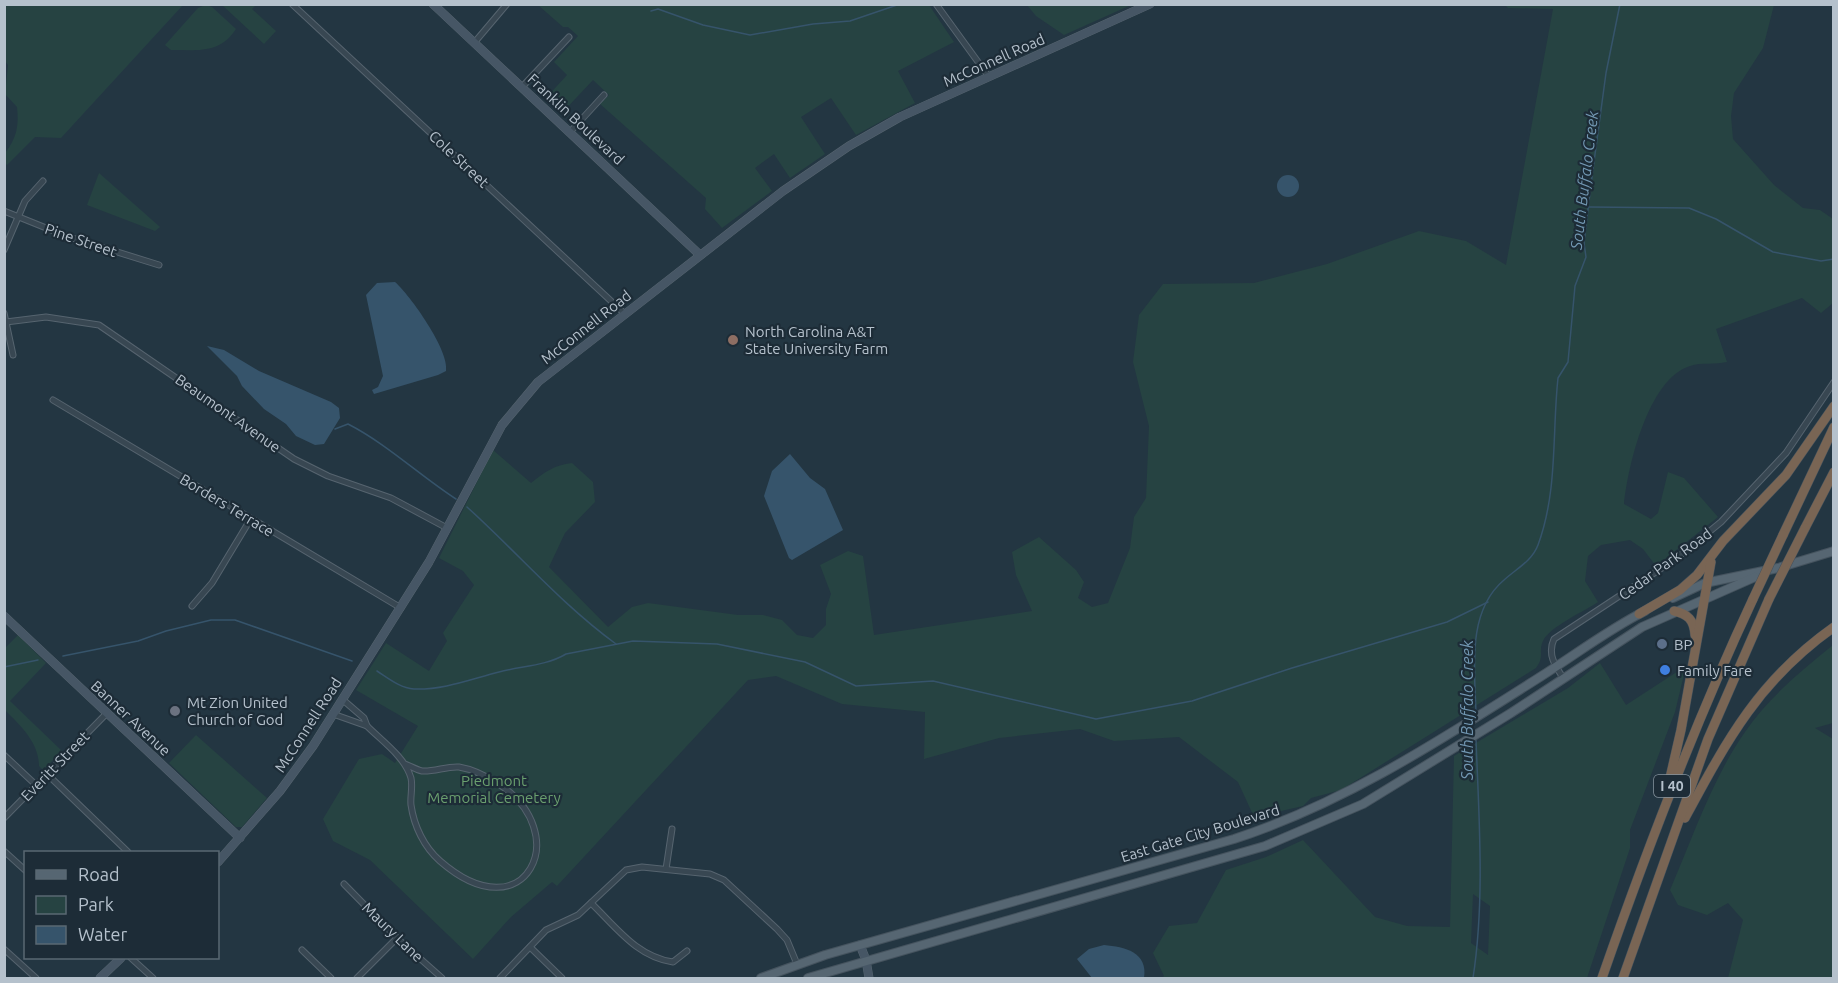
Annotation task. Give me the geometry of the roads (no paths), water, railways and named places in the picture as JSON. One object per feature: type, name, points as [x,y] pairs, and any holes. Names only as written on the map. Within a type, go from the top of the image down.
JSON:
[{"type":"highway","points":[[1639,615],[1680,590],[1714,554],[1786,475],[1833,406]]},
{"type":"highway","name":"I 40","points":[[1602,978],[1657,823],[1714,683],[1833,427]]},
{"type":"highway","name":"I 40","points":[[1623,978],[1708,739],[1769,599],[1833,472]]},
{"type":"highway","points":[[1657,823],[1681,730],[1706,584],[1714,554]]},
{"type":"highway","points":[[1674,611],[1686,613],[1691,619],[1696,647]]},
{"type":"highway","points":[[1672,841],[1726,743],[1757,697],[1785,667],[1833,627]]},
{"type":"main road","name":"East Gate City Boulevard","points":[[761,978],[793,965],[860,945],[1234,839],[1284,822],[1333,800],[1453,731],[1639,615],[1706,584],[1778,568],[1833,551]]},
{"type":"main road","name":"East Gate City Boulevard","points":[[808,978],[1265,846],[1340,816],[1497,722],[1642,627],[1674,611],[1778,568]]},
{"type":"main road","points":[[1333,800],[1340,816]]},
{"type":"main road","points":[[771,978],[793,965]]},
{"type":"street","name":"Cole Street","points":[[292,4],[625,314]]},
{"type":"street","name":"Franklin Boulevard","points":[[433,4],[700,255]]},
{"type":"street","points":[[474,43],[507,4]]},
{"type":"street","points":[[936,4],[989,77]]},
{"type":"street","name":"McConnell Road","points":[[219,861],[293,774],[401,608],[492,443],[520,401],[550,372],[786,188],[849,146],[900,117],[1150,4]]},
{"type":"street","points":[[522,87],[569,37]]},
{"type":"street","points":[[570,132],[604,95]]},
{"type":"street","points":[[4,250],[25,201],[43,181]]},
{"type":"street","name":"Pine Street","points":[[4,210],[66,236],[159,265]]},
{"type":"street","points":[[4,313],[13,355]]},
{"type":"street","name":"Beaumont Avenue","points":[[6,322],[46,317],[99,325],[294,459],[328,476],[391,498],[447,528]]},
{"type":"street","name":"Cedar Park Road","points":[[1564,679],[1556,667],[1550,647],[1554,639],[1677,558],[1721,522],[1786,453],[1833,382]]},
{"type":"street","name":"Borders Terrace","points":[[53,400],[250,520],[401,608]]},
{"type":"street","points":[[192,606],[212,584],[250,520]]},
{"type":"street","name":"Banner Avenue","points":[[4,616],[240,838]]},
{"type":"street","points":[[342,699],[364,718],[367,726],[405,764],[422,771],[459,767],[497,783],[513,796],[526,812],[535,834],[537,856],[526,876],[510,886],[494,888],[464,877],[440,861],[425,844],[416,827],[411,805],[411,780],[405,764]]},
{"type":"street","name":"Everitt Street","points":[[4,818],[106,714]]},
{"type":"street","points":[[333,714],[367,726]]},
{"type":"street","points":[[4,754],[36,785]]},
{"type":"street","points":[[47,774],[127,851]]},
{"type":"street","points":[[666,868],[672,829]]},
{"type":"street","points":[[4,852],[24,870]]},
{"type":"street","points":[[501,978],[546,930],[578,915],[626,870],[642,867],[710,874],[724,880],[787,940],[793,965]]},
{"type":"street","name":"Maury Lane","points":[[344,884],[397,938],[442,978]]},
{"type":"street","points":[[591,903],[642,953],[659,960],[673,962],[687,951]]},
{"type":"street","points":[[357,978],[397,938]]},
{"type":"street","points":[[860,945],[866,960],[868,978]]},
{"type":"street","points":[[530,947],[562,978]]},
{"type":"street","points":[[4,949],[36,978]]},
{"type":"street","points":[[302,950],[331,978]]},
{"type":"street","points":[[100,978],[118,959]]},
{"type":"street","points":[[133,959],[153,978]]},
{"type":"water","points":[[1288,175],[1296,178],[1299,186],[1296,194],[1288,197],[1280,194],[1277,186],[1280,178]]},
{"type":"water","points":[[395,282],[419,311],[436,337],[446,362],[446,371],[374,394],[372,390],[378,387],[383,376],[366,295],[377,283]]},
{"type":"water","points":[[207,346],[224,350],[259,371],[331,402],[339,408],[340,418],[324,444],[315,445],[296,436],[286,424],[264,409],[242,386],[237,376]]},
{"type":"water","points":[[790,454],[810,478],[825,489],[843,530],[792,560],[789,558],[764,496],[772,471]]},
{"type":"water","points":[[1104,945],[1120,947],[1133,952],[1142,962],[1144,978],[1092,978],[1077,959],[1089,949]]},
{"type":"waterway","points":[[651,11],[658,9],[703,25],[750,35],[813,24],[850,21],[900,4]]},
{"type":"waterway","name":"South Buffalo Creek","points":[[1476,714],[1475,643],[1483,608],[1492,593],[1535,551],[1549,504],[1558,378],[1568,362],[1575,286],[1586,257],[1584,243],[1591,184],[1606,73],[1620,4]]},
{"type":"waterway","points":[[1589,207],[1689,208],[1716,219],[1773,252],[1821,261],[1834,259]]},
{"type":"waterway","points":[[335,429],[348,424],[362,432],[456,499]]},
{"type":"waterway","points":[[467,507],[576,612],[616,644]]},
{"type":"waterway","points":[[377,671],[404,687],[425,689],[447,686],[542,663],[566,654],[633,641],[717,644],[805,662],[856,686],[933,681],[1096,719],[1192,701],[1292,668],[1447,622],[1488,602]]},
{"type":"waterway","points":[[63,656],[138,641],[166,631],[211,620],[235,620],[352,661]]},
{"type":"waterway","points":[[4,667],[38,660]]},
{"type":"waterway","name":"South Buffalo Creek","points":[[1473,978],[1480,889],[1476,740]]},
{"type":"place","name":"North Carolina A&T State University Farm","points":[[733,340]]},
{"type":"place","name":"BP","points":[[1662,644]]},
{"type":"place","name":"Family Fare","points":[[1665,670]]},
{"type":"place","name":"Mt Zion United Church of God","points":[[175,711]]},
{"type":"park label","name":"Piedmont Memorial Cemetery","points":[[494,788]]}]
